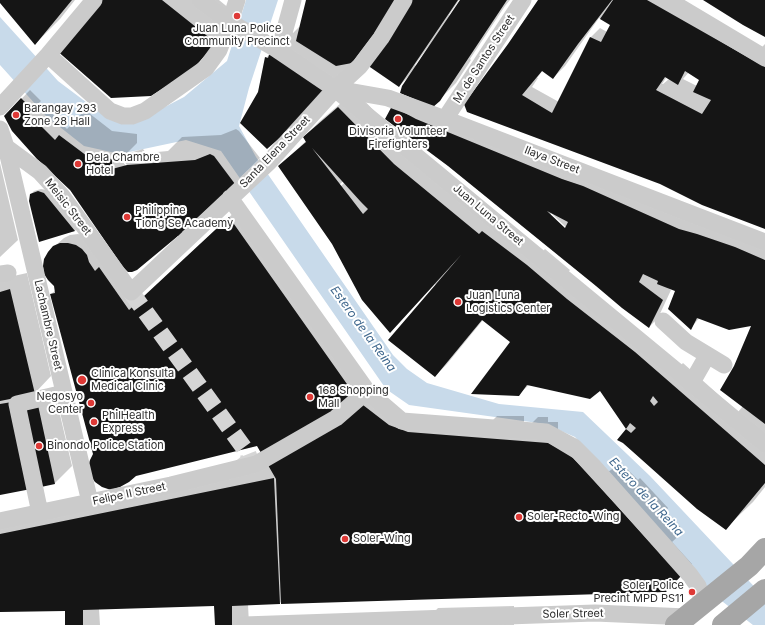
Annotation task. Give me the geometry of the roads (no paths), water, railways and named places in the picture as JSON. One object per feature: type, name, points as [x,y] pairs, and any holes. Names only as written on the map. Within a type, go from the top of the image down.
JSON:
[{"type":"main road","points":[[682,621],[749,566],[765,549]]},
{"type":"main road","points":[[727,622],[765,590]]},
{"type":"street","points":[[5,102],[45,58],[94,0]]},
{"type":"street","name":"Juan Luna Street","points":[[200,0],[232,24],[278,50],[335,89],[765,444]]},
{"type":"street","points":[[45,58],[110,111],[123,116],[132,116],[145,111],[206,68],[216,56],[232,24],[237,0]]},
{"type":"street","points":[[278,50],[293,0]]},
{"type":"street","name":"Santa Elena Street","points":[[131,292],[268,162],[335,89],[360,66],[381,38],[404,0]]},
{"type":"street","name":"M. de Santos Street","points":[[445,119],[523,0]]},
{"type":"street","points":[[668,0],[765,58]]},
{"type":"street","name":"Ilaya Street","points":[[335,89],[388,98],[765,242]]},
{"type":"street","points":[[0,129],[6,147]]},
{"type":"street","name":"Meisic Street","points":[[6,147],[40,172],[62,196],[131,292]]},
{"type":"street","name":"Lachambre Street","points":[[6,147],[90,502]]},
{"type":"street","points":[[234,194],[367,391],[402,420],[546,432],[574,447],[593,466],[690,575],[708,600]]},
{"type":"street","points":[[663,321],[686,342],[724,365]]},
{"type":"street","points":[[691,384],[707,356]]},
{"type":"street","name":"Felipe II Street","points":[[0,521],[224,473],[256,464],[336,418],[367,391]]},
{"type":"street","points":[[40,513],[17,404],[64,393]]},
{"type":"street","name":"Soler Street","points":[[244,625],[520,620],[595,613],[682,621]]},
{"type":"water","name":"Estero de la Reina","points":[[246,0],[278,0],[249,88],[239,126],[256,157],[393,355],[407,369],[427,383],[499,404],[583,412],[650,476],[765,598],[765,625],[753,625],[697,582],[575,437],[545,424],[409,405],[386,389],[221,151],[186,140],[120,154],[84,146],[46,116],[0,65],[0,17],[58,81],[110,120],[136,122],[184,97],[227,61]]},
{"type":"tunnel","points":[[131,292],[247,452],[249,457],[248,462],[238,470]]},
{"type":"place","name":"Juan Luna Police Community Precinct","points":[[237,16]]},
{"type":"place","name":"Barangay 293 Zone 28 Hall","points":[[16,115]]},
{"type":"place","name":"Divisoria Volunteer Firefighters","points":[[398,119]]},
{"type":"place","name":"Dela Chambre Hotel","points":[[78,164]]},
{"type":"place","name":"Philippine Tiong Se Academy","points":[[127,217]]},
{"type":"place","name":"Juan Luna Logistics Center","points":[[458,302]]},
{"type":"place","name":"Clinica Konsulta Medical Clinic","points":[[82,380]]},
{"type":"place","name":"168 Shopping Mall","points":[[310,397]]},
{"type":"place","name":"Negosyo Center","points":[[91,403]]},
{"type":"place","name":"PhilHealth Express","points":[[94,422]]},
{"type":"place","name":"Binondo Police Station","points":[[39,446]]},
{"type":"place","name":"Soler-Recto-Wing","points":[[519,517]]},
{"type":"place","name":"Soler-Wing","points":[[345,539]]},
{"type":"place","name":"Soler Police Precint MPD PS11","points":[[692,592]]}]
